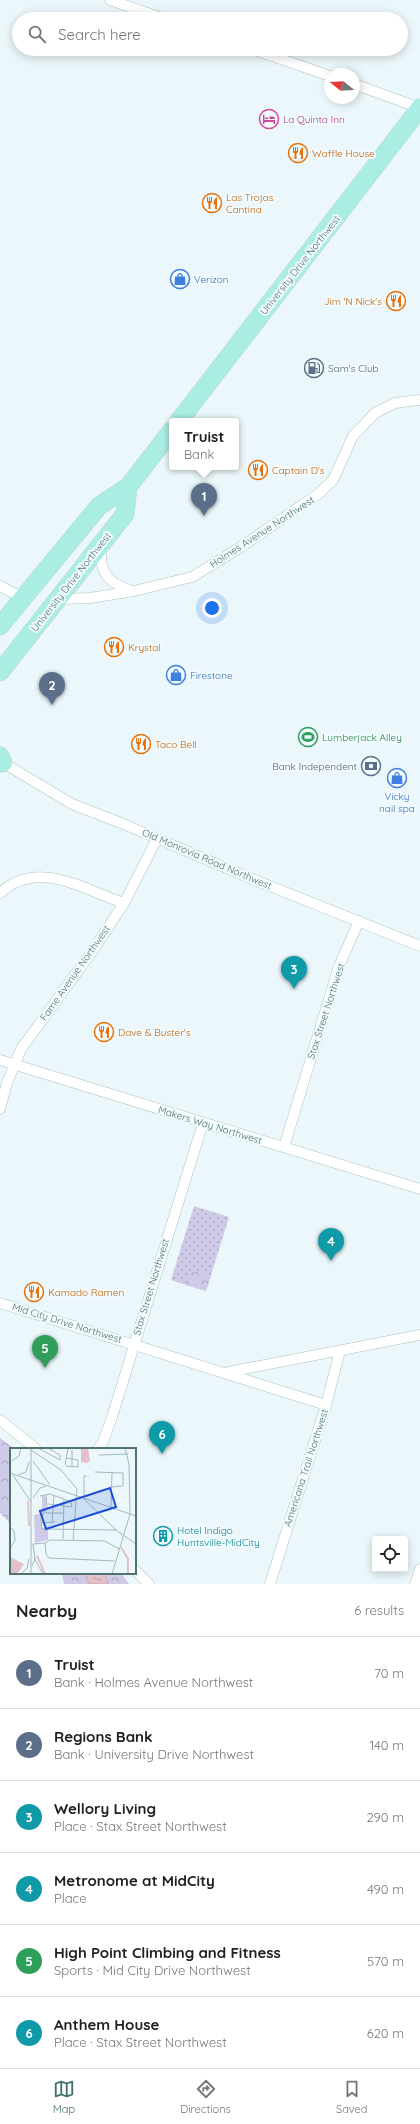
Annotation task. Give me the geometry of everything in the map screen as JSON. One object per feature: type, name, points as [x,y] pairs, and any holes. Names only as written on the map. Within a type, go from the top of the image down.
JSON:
[{"type":"highway","name":"University Drive Northwest","points":[[181,418],[420,108]]},
{"type":"highway","points":[[0,626],[99,506],[128,487],[169,434]]},
{"type":"highway","name":"University Drive Northwest","points":[[0,672],[125,514],[128,487]]},
{"type":"street","points":[[110,0],[145,12]]},
{"type":"street","points":[[272,56],[324,74]]},
{"type":"street","points":[[360,86],[420,108]]},
{"type":"street","name":"Holmes Avenue Northwest","points":[[59,599],[90,598],[134,591],[192,577],[241,547],[317,495],[333,480],[353,436],[375,413],[395,402],[420,400]]},
{"type":"street","points":[[101,544],[100,557],[105,574],[114,584],[134,591]]},
{"type":"street","points":[[0,586],[23,598]]},
{"type":"street","name":"Old Monrovia Road Northwest","points":[[1,761],[72,804],[420,946]]},
{"type":"street","name":"Fame Avenue Northwest","points":[[0,1109],[14,1064],[21,1049],[94,950],[124,903],[157,839]]},
{"type":"street","points":[[0,893],[21,879],[42,876],[74,883],[124,903]]},
{"type":"street","name":"Stax Street Northwest","points":[[284,1147],[339,966],[359,921]]},
{"type":"street","name":"Makers Way Northwest","points":[[0,1060],[420,1189]]},
{"type":"street","name":"Stax Street Northwest","points":[[99,1448],[103,1442],[112,1417],[203,1123]]},
{"type":"street","name":"Mid City Drive Northwest","points":[[0,1303],[134,1343],[326,1405]]},
{"type":"street","name":"Mid City Drive Northwest","points":[[226,1373],[420,1335]]},
{"type":"street","name":"Americana Trail Northwest","points":[[270,1584],[326,1405],[340,1351]]},
{"type":"street","points":[[0,1420],[35,1448]]},
{"type":"street","points":[[415,1584],[420,1569]]},
{"type":"street","points":[[136,1571],[150,1584]]},
{"type":"green space","points":[[194,1206],[229,1217],[206,1291],[171,1280]]},
{"type":"green space","points":[[190,1270],[211,1276],[206,1291],[185,1285]]},
{"type":"green space","points":[[0,1438],[14,1448],[10,1448],[10,1523],[0,1513]]},
{"type":"green space","points":[[62,1574],[122,1574],[129,1584],[64,1584]]},
{"type":"water","points":[[85,1574],[104,1574],[109,1584],[89,1584]]},
{"type":"place","name":"La Quinta Inn","points":[[269,119]]},
{"type":"place","name":"Waffle House","points":[[298,153]]},
{"type":"place","name":"Las Trojas Cantina","points":[[212,203]]},
{"type":"place","name":"Verizon","points":[[180,279]]},
{"type":"place","name":"Jim 'N Nick's","points":[[396,301]]},
{"type":"place","name":"Sam's Club","points":[[314,368]]},
{"type":"place","name":"Captain D's","points":[[258,470]]},
{"type":"place","name":"Truist","points":[[204,516]]},
{"type":"place","name":"Krystal","points":[[114,647]]},
{"type":"place","name":"Firestone","points":[[176,675]]},
{"type":"place","name":"Regions Bank","points":[[52,705]]},
{"type":"place","name":"Lumberjack Alley","points":[[308,737]]},
{"type":"place","name":"Taco Bell","points":[[141,744]]},
{"type":"place","name":"Bank Independent","points":[[371,766]]},
{"type":"place","name":"Vicky nail spa","points":[[397,778]]},
{"type":"place","name":"Wellory Living","points":[[294,989]]},
{"type":"place","name":"Dave & Buster's","points":[[104,1032]]},
{"type":"place","name":"Metronome at MidCity","points":[[331,1261]]},
{"type":"place","name":"Kamado Ramen","points":[[34,1292]]},
{"type":"place","name":"High Point Climbing and Fitness","points":[[45,1368]]},
{"type":"place","name":"Anthem House","points":[[162,1454]]},
{"type":"place","name":"Hotel Indigo Huntsville-MidCity","points":[[163,1536]]}]
